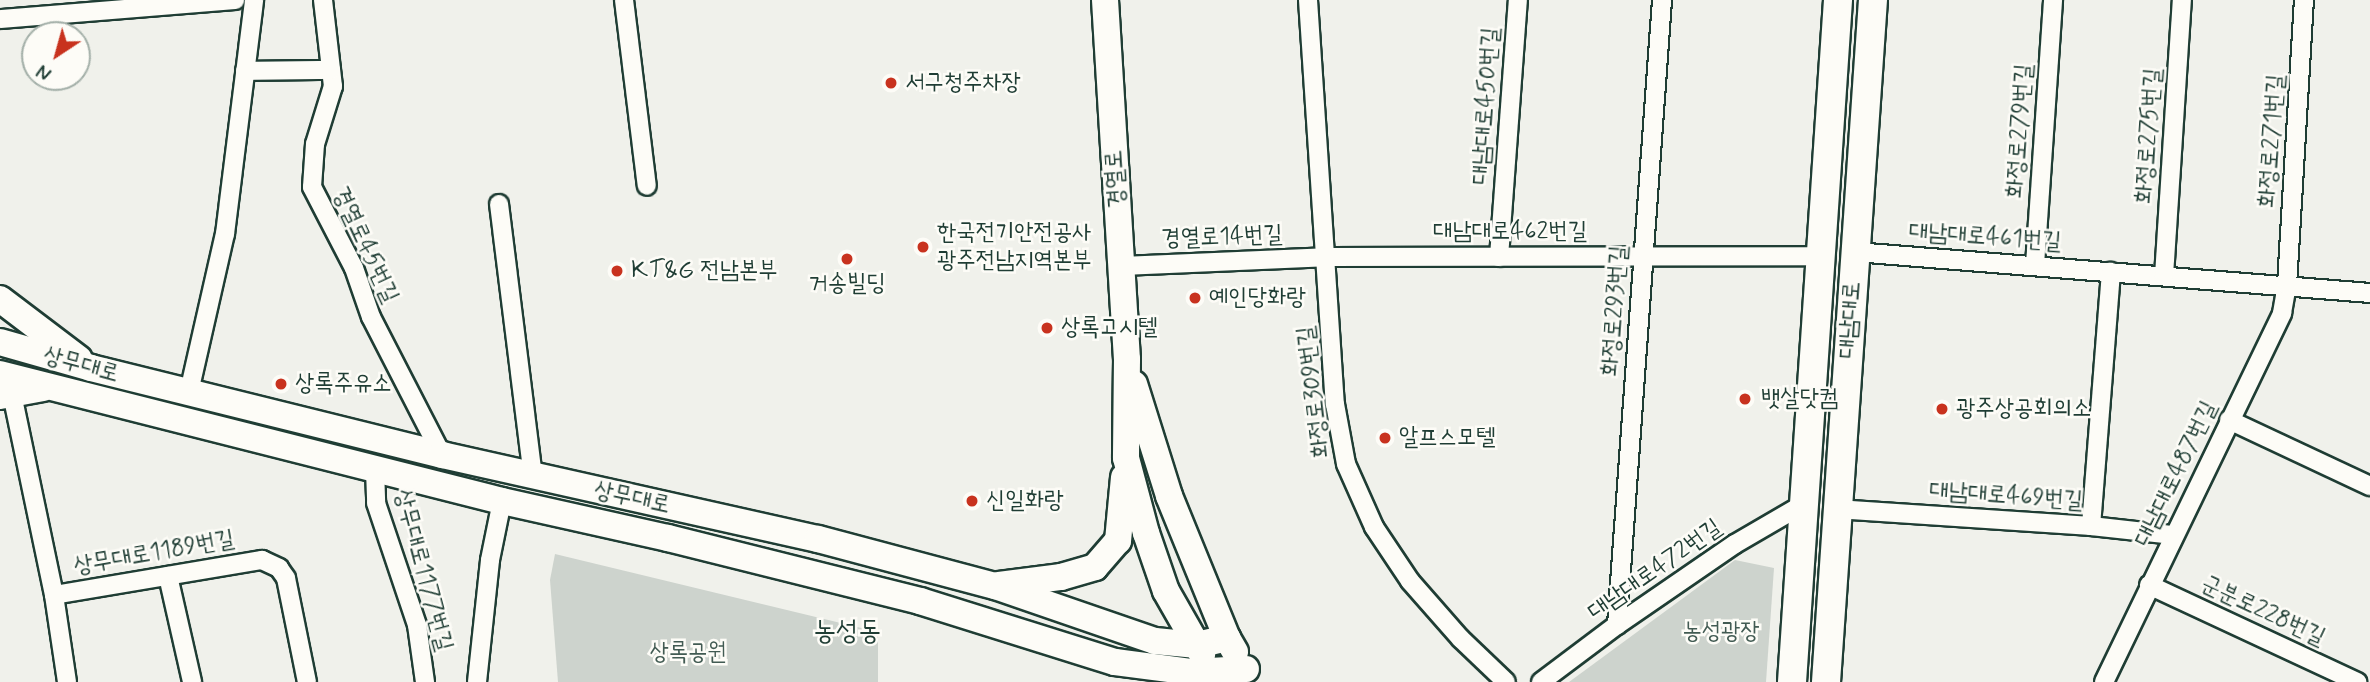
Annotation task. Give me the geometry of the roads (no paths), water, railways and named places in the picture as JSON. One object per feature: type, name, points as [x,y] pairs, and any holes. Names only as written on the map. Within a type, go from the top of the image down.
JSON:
[{"type":"main road","name":"대남대로","points":[[1790,675],[1838,0]]},
{"type":"main road","name":"대남대로","points":[[1831,675],[1836,509],[1874,0]]},
{"type":"street","points":[[0,19],[235,0]]},
{"type":"street","points":[[189,392],[225,234],[254,0]]},
{"type":"street","name":"경열로45번길","points":[[323,0],[333,86],[315,144],[312,187],[354,268],[371,317],[442,455]]},
{"type":"street","points":[[624,0],[647,186]]},
{"type":"street","name":"경열로","points":[[1105,0],[1127,359],[1126,458],[1146,533],[1166,591],[1197,645],[1204,677]]},
{"type":"street","name":"화정로309번길","points":[[1308,0],[1335,404],[1346,464],[1374,527],[1410,581],[1461,639],[1506,682]]},
{"type":"street","name":"대남대로450번길","points":[[1499,257],[1518,0]]},
{"type":"street","name":"화정로293번길","points":[[1617,625],[1662,0]]},
{"type":"street","name":"화정로279번길","points":[[2035,265],[2053,0]]},
{"type":"street","name":"화정로275번길","points":[[2164,276],[2182,0]]},
{"type":"street","name":"화정로271번길","points":[[2287,285],[2304,0]]},
{"type":"street","points":[[245,71],[331,70]]},
{"type":"street","points":[[499,204],[533,476]]},
{"type":"street","name":"대남대로461번길","points":[[1855,252],[2370,293]]},
{"type":"street","name":"대남대로462번길","points":[[1325,257],[1821,256]]},
{"type":"street","name":"경열로14번길","points":[[1122,266],[1325,257]]},
{"type":"street","points":[[2091,526],[2111,272]]},
{"type":"street","name":"대남대로487번길","points":[[2104,682],[2172,535],[2282,313],[2287,285]]},
{"type":"street","points":[[0,299],[91,368]]},
{"type":"street","name":"상무대로","points":[[0,342],[91,368],[442,455],[818,539],[995,586],[1155,641],[1197,645],[1227,638],[1251,676]]},
{"type":"street","name":"경열로","points":[[1127,359],[1169,496],[1227,638]]},
{"type":"street","name":"상무대로","points":[[4,388],[49,386],[502,501],[668,538],[920,601],[1115,662],[1204,677],[1251,676]]},
{"type":"street","name":"상무대로1189번길","points":[[4,388],[54,595],[67,682]]},
{"type":"street","points":[[2229,420],[2370,486]]},
{"type":"street","points":[[995,586],[1061,577],[1095,566],[1118,541],[1126,458]]},
{"type":"street","name":"상무대로1177번길","points":[[375,469],[376,503],[417,625],[425,682]]},
{"type":"street","points":[[477,682],[490,560],[502,501]]},
{"type":"street","name":"대남대로472번길","points":[[1541,682],[1617,625],[1735,544],[1802,505]]},
{"type":"street","name":"대남대로469번길","points":[[1836,509],[2091,526],[2172,535]]},
{"type":"street","name":"상무대로1189번길","points":[[54,595],[262,560],[279,568],[286,578],[307,682]]},
{"type":"street","points":[[168,576],[192,682]]},
{"type":"street","name":"군분로228번길","points":[[2149,584],[2357,682]]},
{"type":"place","name":"서구청주차장","points":[[891,83]]},
{"type":"place","name":"한국전기안전공사 광주전남지역본부","points":[[923,247]]},
{"type":"place","name":"거송빌딩","points":[[847,259]]},
{"type":"place","name":"KT&G 전남본부","points":[[617,271]]},
{"type":"place","name":"예인당화랑","points":[[1195,298]]},
{"type":"place","name":"상록고시텔","points":[[1047,328]]},
{"type":"place","name":"상록주유소","points":[[281,384]]},
{"type":"place","name":"뱃살닷컴","points":[[1745,399]]},
{"type":"place","name":"광주상공회의소","points":[[1942,409]]},
{"type":"place","name":"알프스모텔","points":[[1385,438]]},
{"type":"place","name":"신일화랑","points":[[972,501]]},
{"type":"district","name":"농성동","points":[[847,632]]},
{"type":"park label","name":"농성광장","points":[[1721,632]]},
{"type":"park label","name":"상록공원","points":[[688,653]]}]
